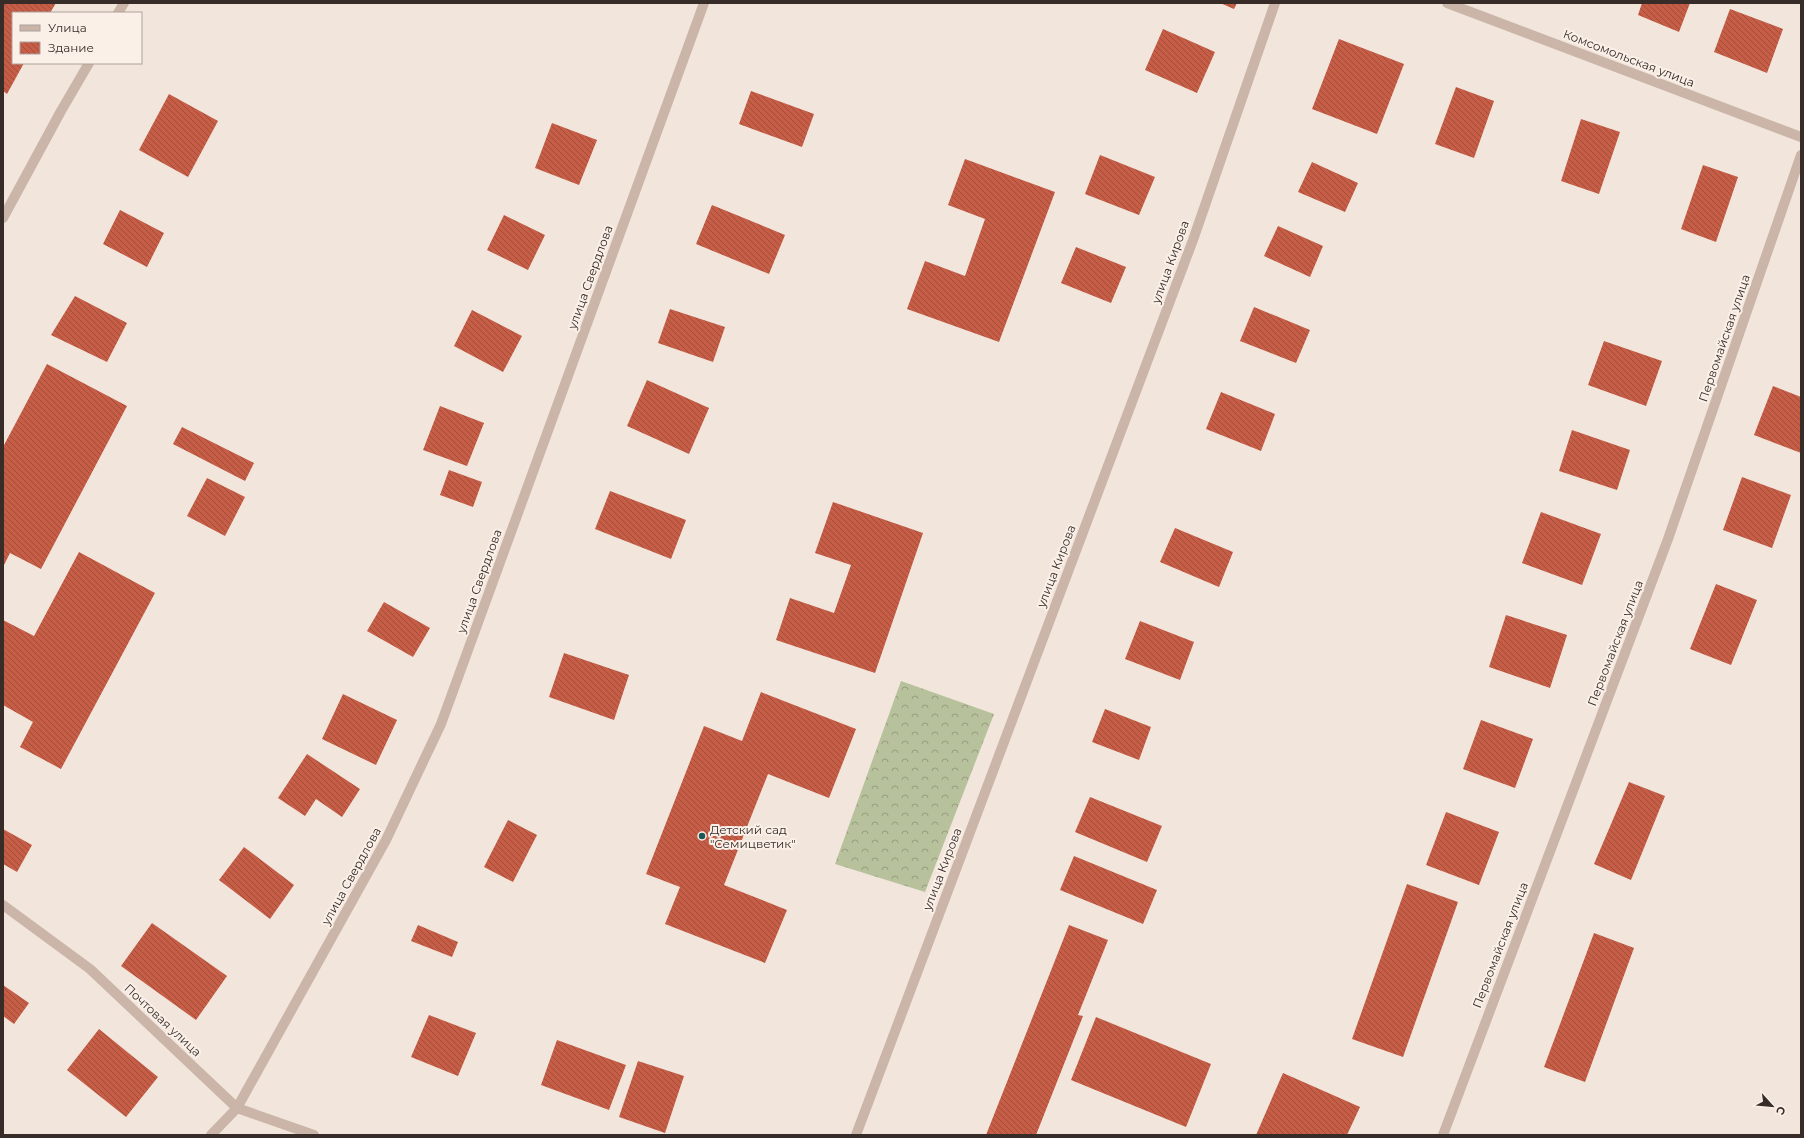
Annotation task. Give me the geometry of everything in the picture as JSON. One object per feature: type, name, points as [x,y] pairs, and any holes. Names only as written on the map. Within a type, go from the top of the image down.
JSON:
[{"type":"street","points":[[119,12],[124,3]]},
{"type":"street","name":"улица Свердлова","points":[[211,1135],[237,1108],[386,840],[441,724],[704,3]]},
{"type":"street","name":"улица Кирова","points":[[856,1135],[1193,240],[1275,3]]},
{"type":"street","name":"Комсомольская улица","points":[[1447,3],[1801,138]]},
{"type":"street","points":[[3,218],[61,110],[88,64]]},
{"type":"street","name":"Первомайская улица","points":[[1443,1135],[1668,539],[1801,155]]},
{"type":"street","name":"Почтовая улица","points":[[3,905],[90,969],[237,1108],[314,1135]]},
{"type":"green space","points":[[901,681],[994,714],[925,892],[835,864]]},
{"type":"building","points":[[4,3],[56,3],[51,12],[12,12],[12,64],[23,64],[7,94],[3,91]]},
{"type":"building","points":[[1220,3],[1237,3],[1234,9]]},
{"type":"building","points":[[1642,3],[1690,3],[1679,32],[1638,15]]},
{"type":"building","points":[[1730,9],[1783,29],[1767,73],[1714,52]]},
{"type":"building","points":[[1163,29],[1215,52],[1197,93],[1145,70]]},
{"type":"building","points":[[1339,39],[1404,64],[1377,134],[1312,109]]},
{"type":"building","points":[[1456,87],[1494,101],[1474,158],[1435,144]]},
{"type":"building","points":[[751,91],[814,114],[802,147],[739,124]]},
{"type":"building","points":[[169,94],[218,121],[188,177],[139,150]]},
{"type":"building","points":[[1581,119],[1620,132],[1599,194],[1561,181]]},
{"type":"building","points":[[552,123],[597,140],[579,185],[535,168]]},
{"type":"building","points":[[1100,155],[1155,177],[1139,215],[1085,194]]},
{"type":"building","points":[[965,159],[1055,192],[999,342],[907,309],[925,261],[965,276],[985,219],[948,205]]},
{"type":"building","points":[[1312,162],[1358,183],[1345,212],[1298,192]]},
{"type":"building","points":[[1703,165],[1738,177],[1716,242],[1681,229]]},
{"type":"building","points":[[712,205],[785,235],[769,274],[696,244]]},
{"type":"building","points":[[120,210],[164,233],[147,267],[103,244]]},
{"type":"building","points":[[504,215],[545,235],[528,270],[487,250]]},
{"type":"building","points":[[1278,226],[1323,246],[1310,277],[1264,256]]},
{"type":"building","points":[[1076,247],[1126,267],[1111,303],[1061,283]]},
{"type":"building","points":[[75,296],[127,323],[107,362],[51,335]]},
{"type":"building","points":[[1254,307],[1310,330],[1296,363],[1240,341]]},
{"type":"building","points":[[670,309],[725,327],[713,362],[658,343]]},
{"type":"building","points":[[472,310],[522,336],[503,372],[454,346]]},
{"type":"building","points":[[1604,341],[1662,361],[1646,406],[1588,385]]},
{"type":"building","points":[[47,364],[127,406],[41,569],[10,553],[3,567],[3,447]]},
{"type":"building","points":[[647,380],[709,408],[689,454],[627,426]]},
{"type":"building","points":[[1773,386],[1801,397],[1801,453],[1754,435]]},
{"type":"building","points":[[1221,392],[1275,414],[1261,451],[1206,429]]},
{"type":"building","points":[[440,406],[484,423],[467,466],[423,450]]},
{"type":"building","points":[[182,427],[254,463],[245,481],[173,444]]},
{"type":"building","points":[[1572,430],[1630,450],[1617,490],[1559,471]]},
{"type":"building","points":[[449,470],[482,482],[473,507],[440,495]]},
{"type":"building","points":[[1742,477],[1791,495],[1772,548],[1723,530]]},
{"type":"building","points":[[207,478],[245,497],[225,536],[187,516]]},
{"type":"building","points":[[610,491],[686,520],[671,559],[595,529]]},
{"type":"building","points":[[833,502],[923,533],[875,673],[776,640],[790,598],[834,613],[851,565],[815,553]]},
{"type":"building","points":[[1541,512],[1601,534],[1582,585],[1522,563]]},
{"type":"building","points":[[1175,528],[1233,552],[1219,587],[1160,562]]},
{"type":"building","points":[[79,552],[155,593],[61,769],[20,747],[33,722],[3,705],[3,620],[34,636]]},
{"type":"building","points":[[1716,584],[1757,600],[1731,665],[1690,649]]},
{"type":"building","points":[[384,602],[430,628],[413,657],[367,631]]},
{"type":"building","points":[[1506,615],[1567,635],[1550,688],[1489,667]]},
{"type":"building","points":[[1140,621],[1194,642],[1180,680],[1125,659]]},
{"type":"building","points":[[564,653],[629,675],[614,720],[549,697]]},
{"type":"building","name":"Детский сад \"Семицветик\"","points":[[761,692],[856,729],[829,798],[768,774],[724,885],[787,910],[765,963],[665,924],[680,887],[646,874],[704,726],[742,741]]},
{"type":"building","points":[[343,694],[397,720],[376,765],[322,739]]},
{"type":"building","points":[[1105,709],[1151,727],[1139,760],[1092,742]]},
{"type":"building","points":[[1481,720],[1533,739],[1515,788],[1463,769]]},
{"type":"building","points":[[307,754],[360,789],[342,817],[316,799],[305,816],[278,798]]},
{"type":"building","points":[[1629,782],[1665,796],[1631,880],[1594,864]]},
{"type":"building","points":[[1090,797],[1162,826],[1147,862],[1075,832]]},
{"type":"building","points":[[1446,812],[1499,832],[1479,885],[1426,865]]},
{"type":"building","points":[[508,820],[537,835],[513,882],[484,867]]},
{"type":"building","points":[[3,829],[32,845],[17,872],[3,864]]},
{"type":"building","points":[[244,847],[294,885],[270,919],[219,880]]},
{"type":"building","points":[[1074,856],[1157,890],[1143,924],[1060,890]]},
{"type":"building","points":[[1407,884],[1458,902],[1403,1057],[1352,1039]]},
{"type":"building","points":[[152,923],[227,976],[196,1020],[121,966]]},
{"type":"building","points":[[418,925],[458,942],[452,957],[411,941]]},
{"type":"building","points":[[1069,925],[1108,940],[1078,1015],[1083,1016],[1036,1135],[986,1135]]},
{"type":"building","points":[[1594,933],[1634,948],[1585,1082],[1544,1067]]},
{"type":"building","points":[[3,985],[29,1003],[14,1024],[3,1016]]},
{"type":"building","points":[[429,1015],[476,1033],[458,1076],[411,1057]]},
{"type":"building","points":[[1096,1017],[1211,1064],[1186,1127],[1071,1080]]},
{"type":"building","points":[[99,1029],[158,1077],[126,1117],[67,1070]]},
{"type":"building","points":[[557,1040],[626,1065],[609,1110],[541,1085]]},
{"type":"building","points":[[638,1061],[684,1076],[665,1133],[619,1117]]},
{"type":"building","points":[[1283,1073],[1360,1107],[1347,1135],[1256,1135]]},
{"type":"place","name":"Детский сад \"Семицветик\"","points":[[702,836]]}]
